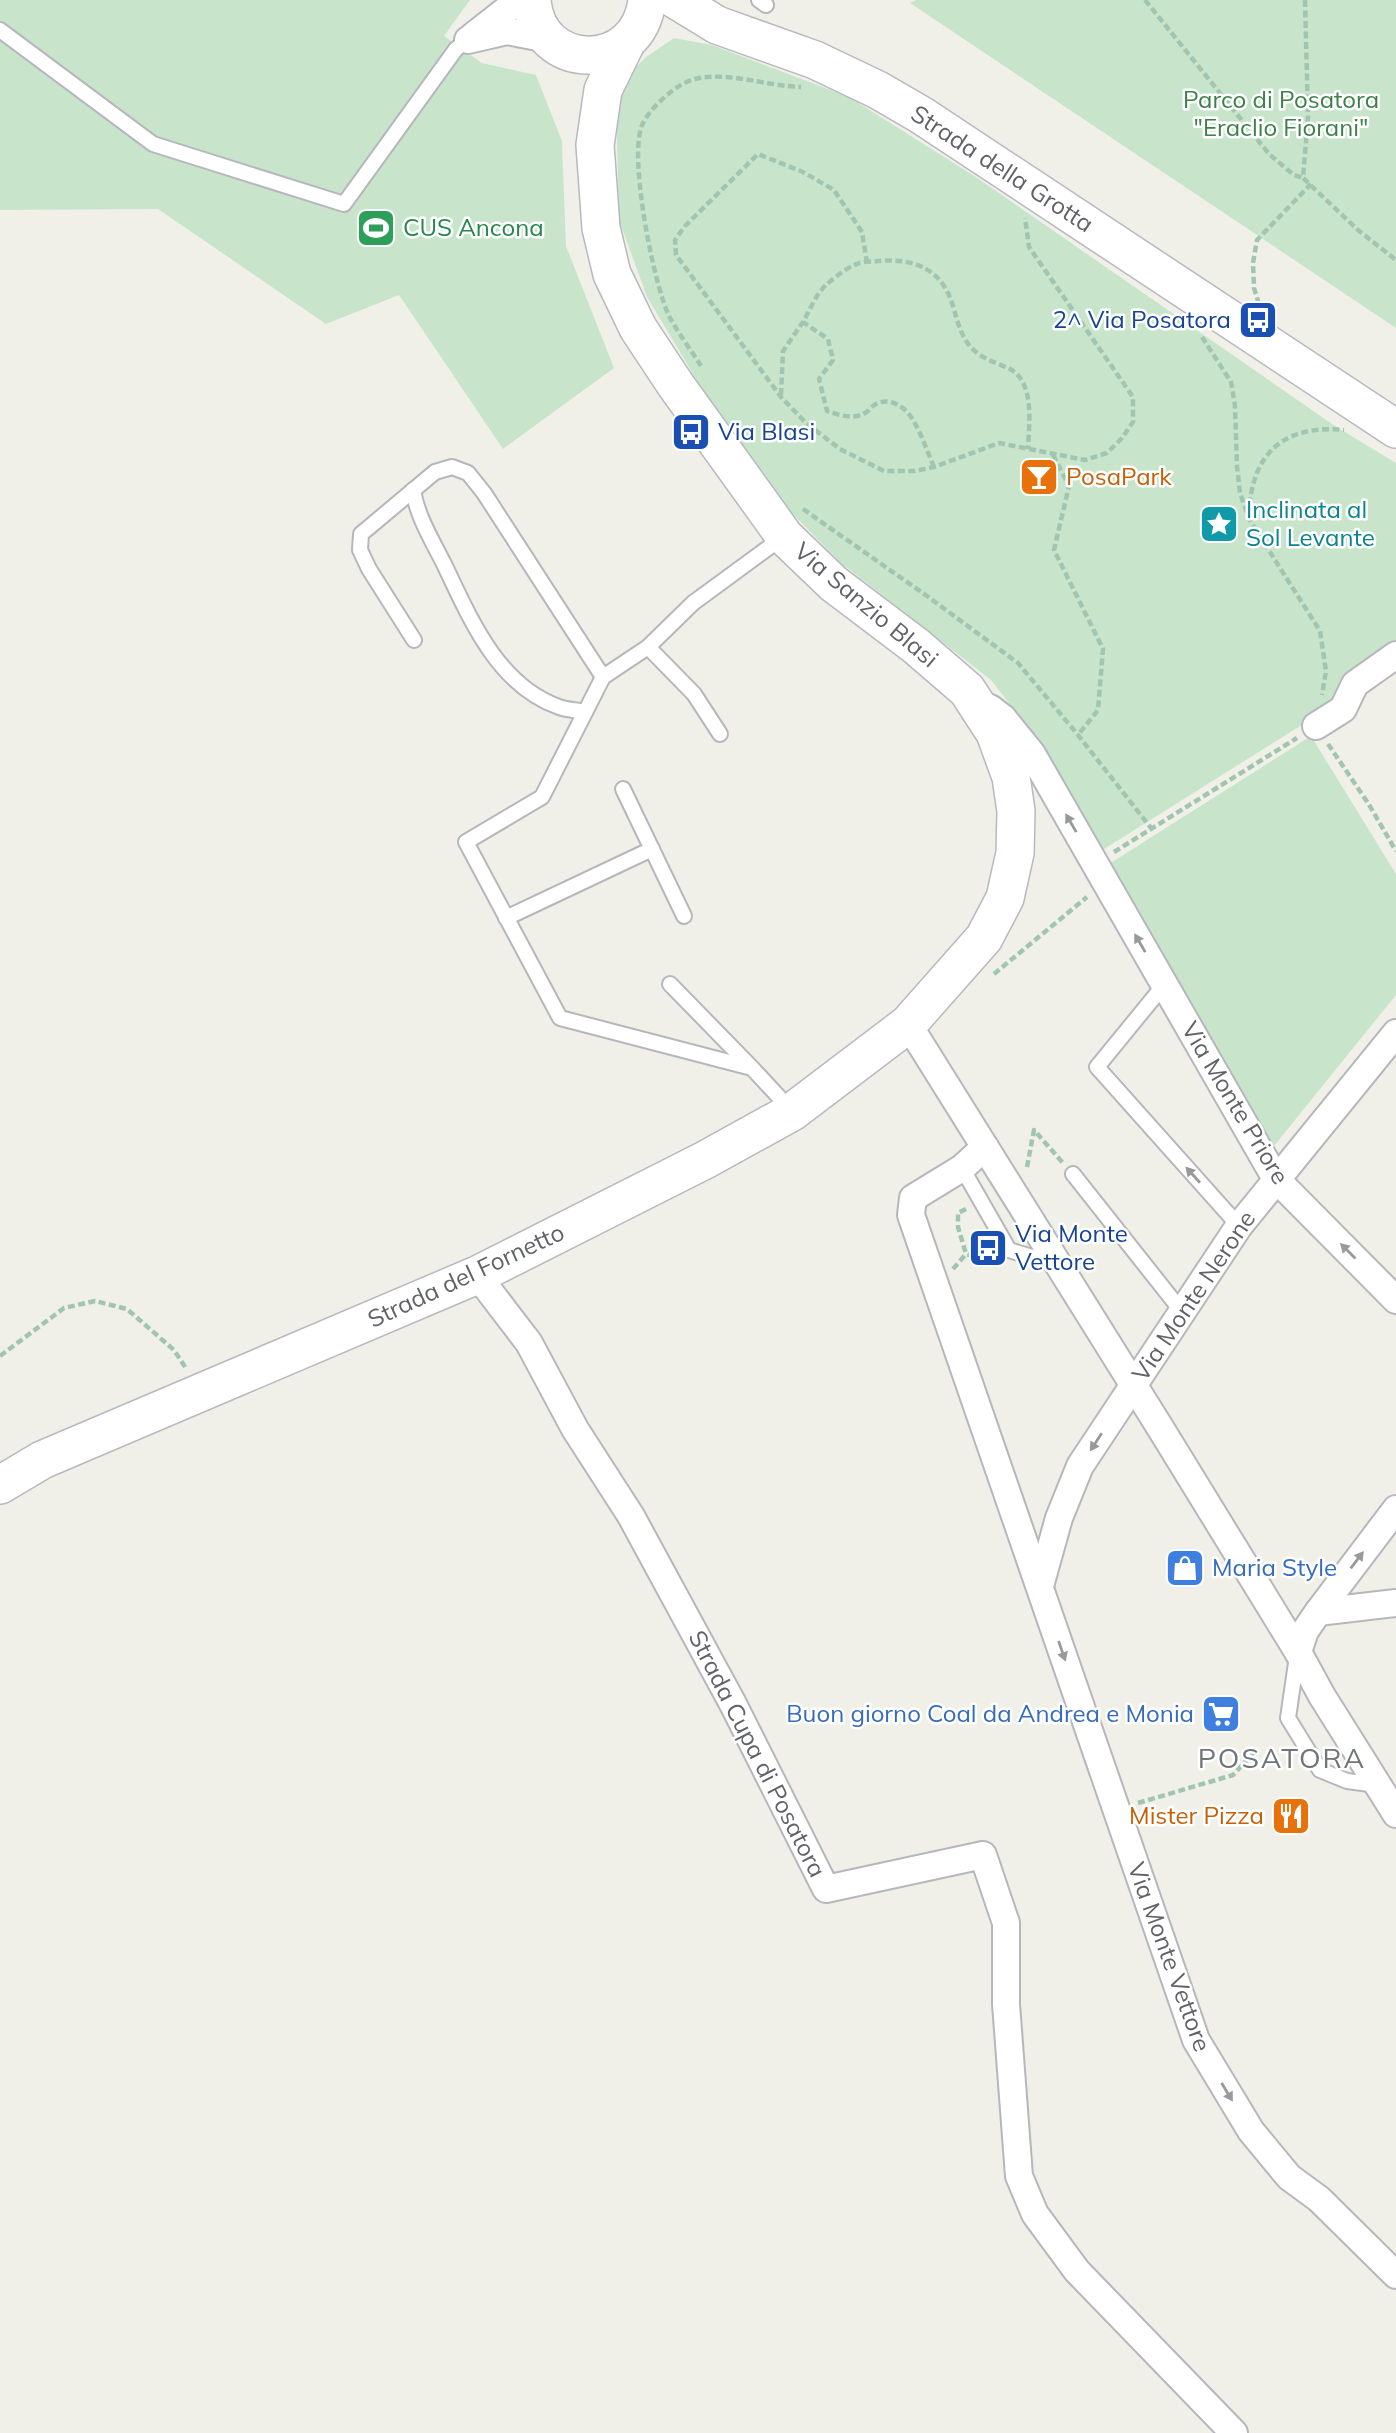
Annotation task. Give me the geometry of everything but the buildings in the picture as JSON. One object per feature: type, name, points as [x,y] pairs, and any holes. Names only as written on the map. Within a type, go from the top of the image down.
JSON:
[{"type":"street","points":[[468,40],[519,0]]},
{"type":"street","points":[[532,0],[537,24],[558,46]]},
{"type":"street","name":"Strada della Grotta","points":[[676,0],[717,25],[815,60],[878,90],[921,115],[1396,429]]},
{"type":"street","name":"Strada della Grotta","points":[[468,40],[507,31],[587,56],[601,55],[637,25],[717,25]]},
{"type":"street","name":"Via Sanzio Blasi","points":[[595,145],[603,90],[637,25]]},
{"type":"street","name":"Via Sanzio Blasi","points":[[558,46],[584,97],[595,145],[601,228],[612,274],[638,328],[722,453],[788,519],[834,583],[1003,718],[1032,754],[1096,881]]},
{"type":"street","points":[[1316,726],[1343,709],[1355,684],[1396,655]]},
{"type":"street","name":"Via Sanzio Blasi","points":[[908,1024],[984,938],[1005,898],[1015,853],[1016,811],[1012,777],[995,733],[967,690]]},
{"type":"street","name":"Via Monte Priore","points":[[1096,881],[1164,985],[1276,1180],[1396,1300]]},
{"type":"street","points":[[908,1024],[1134,1385],[1396,1814]]},
{"type":"street","name":"Strada del Fornetto","points":[[0,1485],[42,1460],[478,1275],[705,1160],[792,1112],[908,1024]]},
{"type":"street","name":"Via Monte Nerone","points":[[1040,1586],[1059,1518],[1080,1466],[1239,1226],[1396,1033]]},
{"type":"street","name":"Via Monte Vettore","points":[[985,1147],[962,1168],[913,1198],[911,1215],[937,1297],[1040,1586],[1196,2040],[1251,2131],[1289,2177],[1319,2199],[1396,2275]]},
{"type":"street","name":"Strada Cupa di Posatora","points":[[478,1275],[529,1343],[575,1429],[631,1516],[733,1704],[826,1889],[983,1855],[1006,1923],[1006,2004],[1019,2176],[1035,2214],[1077,2271],[1234,2433]]},
{"type":"street","points":[[1298,1652],[1305,1631],[1396,1508]]},
{"type":"street","points":[[1318,1612],[1396,1603]]},
{"type":"lane","points":[[0,30],[153,144],[344,204],[456,49],[468,40]]},
{"type":"lane","points":[[414,640],[369,569],[360,550],[361,534],[435,472],[452,467],[468,473],[484,492],[603,677]]},
{"type":"lane","points":[[414,490],[416,507],[490,651],[507,673],[534,695],[560,708],[585,712]]},
{"type":"lane","points":[[752,1068],[560,1018],[466,842],[542,797],[603,677],[648,647],[693,603],[788,519]]},
{"type":"lane","points":[[648,647],[694,694],[720,734]]},
{"type":"lane","points":[[623,789],[684,915]]},
{"type":"lane","points":[[506,918],[652,849]]},
{"type":"lane","points":[[670,984],[792,1112]]},
{"type":"lane","points":[[1164,985],[1097,1067],[1239,1226]]},
{"type":"lane","points":[[962,1168],[1009,1250],[1059,1265]]},
{"type":"lane","points":[[1073,1174],[1182,1313]]},
{"type":"lane","points":[[1298,1652],[1288,1718],[1320,1770],[1347,1780],[1378,1785]]},
{"type":"path","points":[[1146,0],[1269,154],[1294,175],[1311,184],[1358,230],[1396,260]]},
{"type":"path","points":[[1303,178],[1308,117],[1305,0]]},
{"type":"path","points":[[704,371],[669,315],[648,243],[637,165],[642,124],[664,96],[693,79],[724,78],[778,87],[803,88]]},
{"type":"path","points":[[867,262],[862,232],[834,190],[803,172],[758,155],[685,226],[676,240],[676,255],[781,397],[806,423],[840,449],[884,471],[915,471],[934,467],[999,443],[1085,460],[1107,453],[1133,422],[1132,397],[1028,247],[1021,182]]},
{"type":"path","points":[[1270,346],[1254,288],[1253,263],[1257,240],[1311,184]]},
{"type":"path","points":[[781,397],[783,351],[824,287],[856,264],[911,261],[931,271],[944,285],[953,304],[957,327],[971,349],[1011,369],[1023,382],[1030,410],[1028,449]]},
{"type":"path","points":[[803,322],[828,339],[833,360],[819,379],[827,411],[840,416],[855,416],[864,414],[885,400],[895,402],[910,415],[934,467]]},
{"type":"path","points":[[1200,332],[1231,382],[1240,494],[1249,519],[1320,631],[1326,671],[1316,726],[1368,803],[1396,851]]},
{"type":"path","points":[[1249,519],[1253,479],[1261,463],[1276,446],[1292,436],[1306,432],[1321,429],[1348,431]]},
{"type":"path","points":[[1053,454],[1069,486],[1054,550],[1103,649],[1098,710],[1078,734]]},
{"type":"path","points":[[788,519],[927,596],[1017,663],[1078,734],[1151,828]]},
{"type":"path","points":[[990,977],[1151,828],[1316,726]]},
{"type":"path","points":[[1025,1172],[1034,1130],[1073,1174]]},
{"type":"path","points":[[973,1204],[958,1213],[958,1227],[966,1254],[990,1262],[1002,1254]]},
{"type":"path","points":[[0,1356],[64,1308],[95,1301],[127,1309],[174,1350],[201,1391]]},
{"type":"path","points":[[1116,1810],[1233,1775],[1253,1753]]},
{"type":"green space","name":"CUS Ancona","points":[[0,0],[470,0],[444,36],[482,63],[536,75],[562,141],[566,246],[614,368],[503,449],[399,295],[326,324],[158,209],[0,210]]},
{"type":"green space","name":"Parco di Posatora \"Eraclio Fiorani\"","points":[[916,0],[1396,0],[1396,328],[910,3]]},
{"type":"green space","points":[[674,38],[712,45],[849,97],[976,177],[1335,426],[1396,463],[1396,641],[1347,680],[1332,706],[1101,851],[1037,739],[991,680],[841,563],[781,502],[696,379],[647,297],[619,220],[616,101],[624,79],[646,57]]},
{"type":"green space","points":[[1311,736],[1396,874],[1396,995],[1274,1146],[1109,864]]},
{"type":"place","name":"CUS Ancona","points":[[376,228]]},
{"type":"place","name":"2^ Via Posatora","points":[[1258,320]]},
{"type":"place","name":"Via Blasi","points":[[691,432]]},
{"type":"place","name":"PosaPark","points":[[1039,477]]},
{"type":"place","name":"Inclinata al Sol Levante","points":[[1219,524]]},
{"type":"place","name":"Via Monte Vettore","points":[[988,1248]]},
{"type":"place","name":"Maria Style","points":[[1185,1568]]},
{"type":"place","name":"Buon giorno Coal da Andrea e Monia","points":[[1221,1714]]},
{"type":"place","name":"Mister Pizza","points":[[1291,1816]]},
{"type":"district","name":"POSATORA","points":[[1282,1758]]}]
